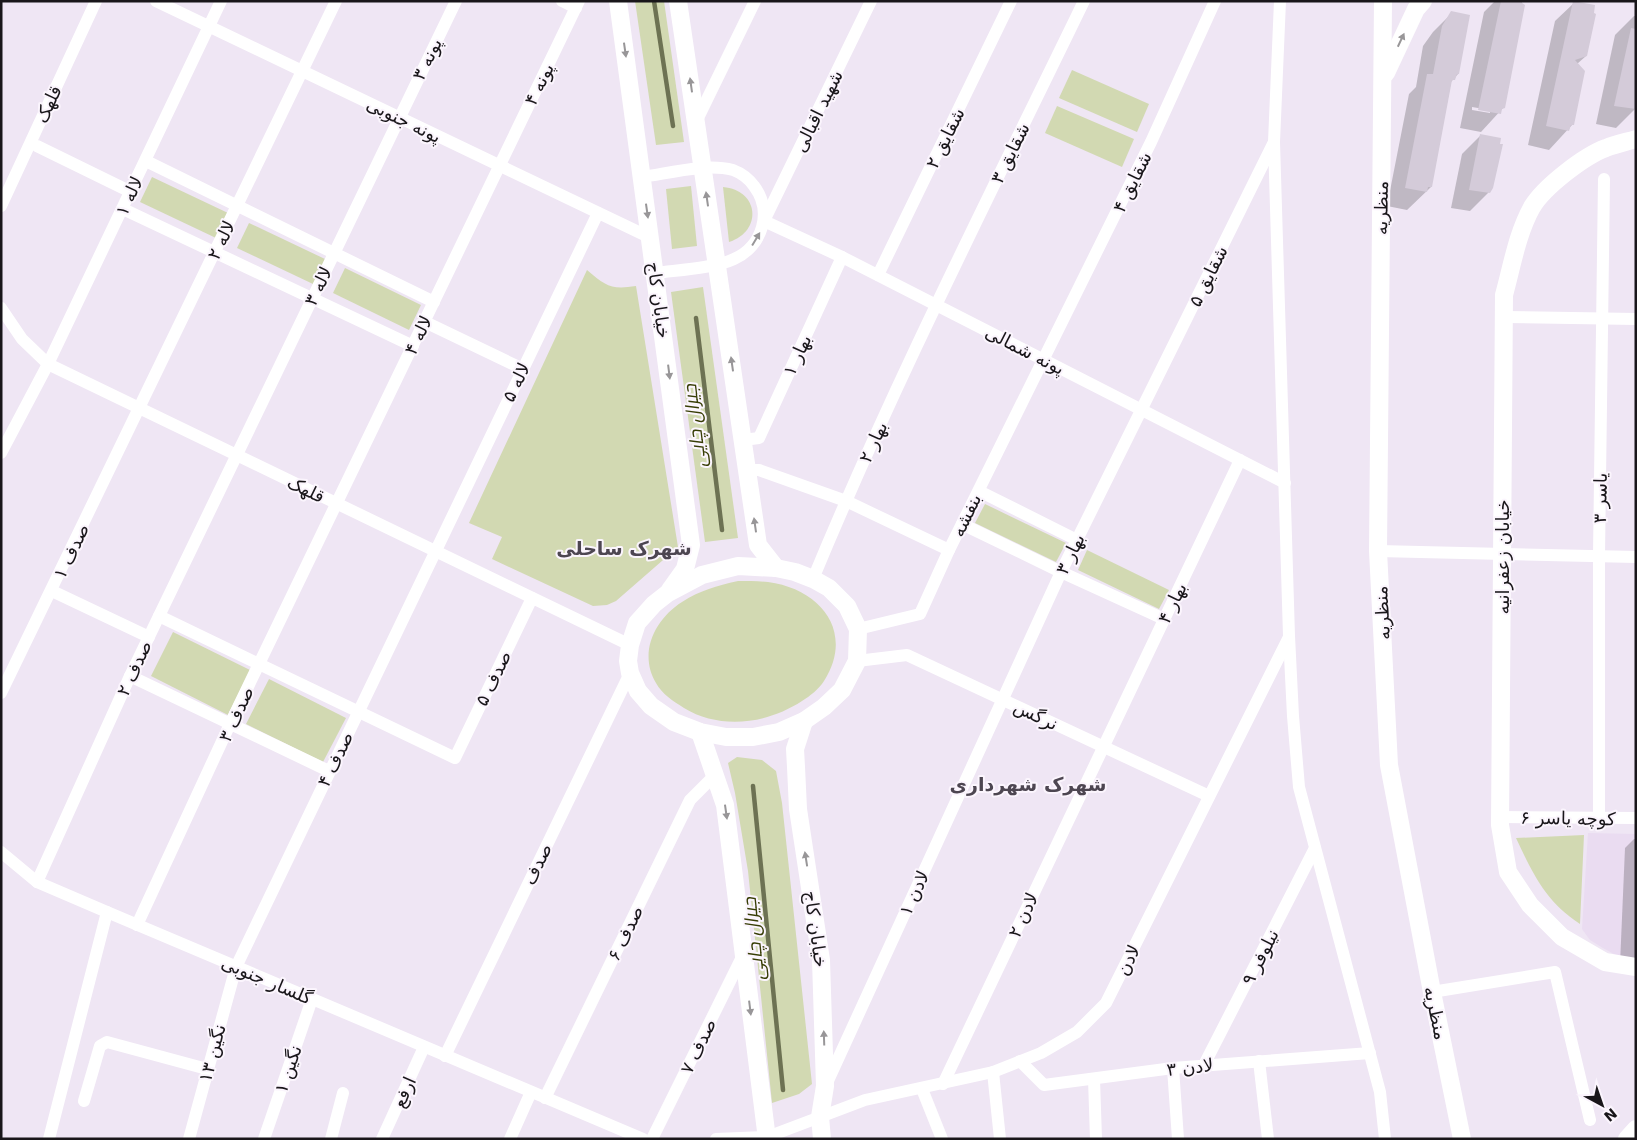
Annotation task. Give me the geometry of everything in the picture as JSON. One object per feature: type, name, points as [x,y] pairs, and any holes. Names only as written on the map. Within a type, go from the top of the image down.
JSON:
[{"type":"main road","name":"خیابان کاج","points":[[618,1],[691,545],[685,569],[668,592]]},
{"type":"main road","points":[[678,1],[758,545],[776,568]]},
{"type":"main road","name":"منظریه","points":[[1383,1],[1378,551],[1389,765],[1462,1139]]},
{"type":"main road","name":"منظریه","points":[[1383,80],[1416,10],[1423,1]]},
{"type":"main road","name":"خیابان زعفرانیه","points":[[1636,139],[1605,148],[1574,166],[1552,184],[1533,206],[1521,233],[1504,295],[1500,817],[1508,872],[1530,905],[1562,937],[1606,962],[1636,967]]},
{"type":"main road","points":[[738,566],[776,568],[795,572],[813,579],[829,588],[847,606],[858,629],[857,661],[842,690],[824,707],[804,721],[779,732],[753,737],[726,737],[700,732],[674,722],[651,706],[638,691],[630,673],[628,661],[630,646],[637,624],[654,604],[668,592],[711,572],[738,566]]},
{"type":"main road","name":"خیابان کاج","points":[[804,721],[795,749],[798,800],[821,960],[825,1086],[820,1118],[822,1139]]},
{"type":"main road","points":[[700,732],[725,805],[767,1138]]},
{"type":"main road","points":[[1627,1139],[1636,1130]]},
{"type":"street","name":"قلهک","points":[[1,206],[96,1]]},
{"type":"street","name":"پونه جنوبی","points":[[156,1],[651,238]]},
{"type":"street","name":"لاله ۱","points":[[1,454],[48,364],[221,1]]},
{"type":"street","name":"لاله ۲","points":[[140,408],[336,1]]},
{"type":"street","name":"پونه ۳","points":[[399,118],[456,1]]},
{"type":"street","points":[[562,1],[577,5]]},
{"type":"street","points":[[696,122],[755,1]]},
{"type":"street","name":"شهید اقبالی","points":[[656,273],[717,264],[734,259],[747,251],[757,239],[764,221],[872,1]]},
{"type":"street","name":"شقایق ۲","points":[[878,275],[1011,1]]},
{"type":"street","name":"شقایق ۳","points":[[936,305],[1084,1]]},
{"type":"street","name":"شقایق ۴","points":[[1044,360],[1151,142],[1215,1]]},
{"type":"street","points":[[1280,1],[1274,142],[1289,636],[1299,786],[1380,1092],[1385,1139]]},
{"type":"street","name":"پونه ۴","points":[[500,166],[577,5]]},
{"type":"street","name":"لاله ۳","points":[[237,455],[399,118]]},
{"type":"street","name":"شقایق ۵","points":[[1142,410],[1274,142]]},
{"type":"street","points":[[37,146],[131,192]]},
{"type":"street","points":[[146,161],[434,302]]},
{"type":"street","name":"لاله ۴","points":[[337,504],[500,166]]},
{"type":"street","points":[[642,177],[703,168],[720,167],[732,170],[749,180],[759,193],[764,208],[764,221]]},
{"type":"street","name":"یاسر ۳","points":[[1599,818],[1599,555],[1604,179]]},
{"type":"street","points":[[123,209],[412,346]]},
{"type":"street","name":"لاله ۵","points":[[435,551],[598,213]]},
{"type":"street","name":"پونه شمالی","points":[[764,221],[878,275],[1284,483]]},
{"type":"street","name":"بهار ۱","points":[[743,440],[758,438],[842,257]]},
{"type":"street","name":"بهار ۲","points":[[813,579],[846,501],[936,305]]},
{"type":"street","name":"قلهک","points":[[1,308],[22,339],[48,364],[630,646]]},
{"type":"street","points":[[1504,317],[1636,319]]},
{"type":"street","points":[[425,322],[523,369]]},
{"type":"street","name":"بنفشه","points":[[858,629],[920,614],[949,550],[1044,360]]},
{"type":"street","name":"صدف ۱","points":[[1,693],[140,408]]},
{"type":"street","name":"بهار ۳","points":[[1003,700],[1061,572],[1142,410]]},
{"type":"street","name":"صدف ۲","points":[[37,882],[130,676],[237,455]]},
{"type":"street","name":"بهار ۴","points":[[1103,746],[1240,460]]},
{"type":"street","points":[[747,470],[759,470],[846,501],[949,550]]},
{"type":"street","points":[[978,491],[1077,540]]},
{"type":"street","name":"صدف ۳","points":[[137,925],[230,724],[337,504]]},
{"type":"street","points":[[962,524],[1164,619]]},
{"type":"street","name":"صدف ۴","points":[[236,967],[435,551]]},
{"type":"street","points":[[1378,551],[1636,557]]},
{"type":"street","points":[[52,591],[148,638]]},
{"type":"street","name":"صدف ۵","points":[[358,711],[455,758],[532,598]]},
{"type":"street","points":[[159,616],[358,711]]},
{"type":"street","name":"لادن","points":[[820,1118],[865,1100],[993,1072],[1041,1053],[1077,1032],[1106,1004],[1289,636]]},
{"type":"street","name":"نرگس","points":[[857,661],[906,655],[1209,796]]},
{"type":"street","name":"صدف","points":[[445,1056],[630,673]]},
{"type":"street","points":[[130,676],[329,771]]},
{"type":"street","name":"لادن ۱","points":[[825,1086],[1003,700]]},
{"type":"street","name":"لادن ۲","points":[[943,1084],[1103,746]]},
{"type":"street","name":"صدف ۶","points":[[545,1098],[690,800],[715,775]]},
{"type":"street","name":"کوچه یاسر ۶","points":[[1500,817],[1636,818]]},
{"type":"street","name":"نیلوفر ۹","points":[[1204,1065],[1315,848]]},
{"type":"street","name":"گلسار جنوبی","points":[[1,852],[37,882],[545,1098],[628,1136],[643,1139]]},
{"type":"street","points":[[49,1139],[107,912]]},
{"type":"street","name":"صدف ۷","points":[[652,1139],[744,953]]},
{"type":"street","name":"نگین ۱۳","points":[[189,1139],[236,967]]},
{"type":"street","points":[[1432,992],[1555,972],[1590,1120]]},
{"type":"street","name":"نگین ۱","points":[[264,1139],[312,999]]},
{"type":"street","points":[[84,1101],[100,1046],[107,1042],[208,1069]]},
{"type":"street","name":"ارفع","points":[[383,1138],[424,1047]]},
{"type":"street","name":"لادن ۳","points":[[1020,1061],[1044,1085],[1173,1068],[1370,1053]]},
{"type":"street","points":[[1259,1061],[1268,1139]]},
{"type":"street","points":[[1173,1068],[1178,1139]]},
{"type":"street","points":[[993,1072],[1000,1139]]},
{"type":"street","points":[[1094,1078],[1096,1139]]},
{"type":"street","points":[[922,1089],[942,1139]]},
{"type":"street","points":[[510,1139],[531,1092]]},
{"type":"street","points":[[331,1139],[343,1093]]},
{"type":"street","points":[[716,1139],[767,1138],[820,1118]]},
{"type":"shaded area","points":[[1588,833],[1636,834],[1636,960],[1623,959],[1603,948],[1590,940],[1582,929]]},
{"type":"green space","points":[[635,1],[664,1],[684,142],[656,145]]},
{"type":"green space","points":[[1072,70],[1149,104],[1137,132],[1059,98]]},
{"type":"green space","points":[[1057,106],[1134,139],[1122,167],[1045,133]]},
{"type":"green space","points":[[152,177],[228,213],[216,238],[140,202]]},
{"type":"green space","points":[[691,186],[697,246],[672,249],[666,189]]},
{"type":"green space","points":[[723,187],[744,195],[750,203],[752,212],[752,221],[747,229],[740,237],[729,242]]},
{"type":"green space","points":[[249,223],[325,259],[313,284],[237,248]]},
{"type":"green space","points":[[345,268],[421,305],[409,330],[333,293]]},
{"type":"green space","points":[[587,270],[609,286],[636,286],[678,547],[616,601],[607,605],[593,606],[492,559],[502,537],[469,523]]},
{"type":"green space","points":[[703,287],[738,538],[705,542],[671,292]]},
{"type":"green space","points":[[985,504],[1066,543],[1056,562],[975,523]]},
{"type":"green space","points":[[1087,550],[1169,590],[1159,609],[1078,570]]},
{"type":"green space","points":[[738,581],[768,582],[787,586],[817,603],[827,616],[834,630],[836,646],[833,663],[824,681],[808,697],[774,715],[759,719],[728,722],[698,715],[684,708],[665,694],[658,687],[651,672],[649,649],[657,627],[672,609],[702,591]]},
{"type":"green space","points":[[173,632],[250,670],[228,715],[151,676]]},
{"type":"green space","points":[[269,679],[346,718],[323,762],[246,724]]},
{"type":"green space","points":[[737,757],[762,760],[776,771],[782,803],[812,1084],[799,1094],[772,1103],[748,871],[728,763]]},
{"type":"green space","points":[[1584,835],[1580,924],[1558,906],[1541,886],[1516,838]]},
{"type":"building","points":[[1501,1],[1519,1],[1525,5],[1505,108],[1502,109],[1501,114],[1478,110]]},
{"type":"building","points":[[1573,1],[1595,5],[1594,13],[1596,14],[1587,56],[1575,60],[1585,71],[1574,125],[1571,125],[1569,131],[1546,126]]},
{"type":"building","points":[[1451,11],[1470,15],[1459,74],[1457,74],[1455,80],[1452,80],[1432,187],[1428,187],[1427,192],[1405,188],[1427,74],[1433,74],[1442,26]]},
{"type":"building","points":[[1631,28],[1636,29],[1636,109],[1614,106]]},
{"type":"building","points":[[1480,134],[1501,138],[1500,144],[1503,144],[1493,188],[1490,193],[1469,190]]},
{"type":"waterway","name":"جیرال چایی","points":[[654,1],[673,126]]},
{"type":"waterway","name":"جیرال چایی","points":[[696,318],[722,530]]},
{"type":"waterway","name":"جیرال چایی","points":[[753,786],[783,1090]]},
{"type":"district","name":"شهرک ساحلی","points":[[624,548]]},
{"type":"district","name":"شهرک شهرداری","points":[[1028,784]]}]
